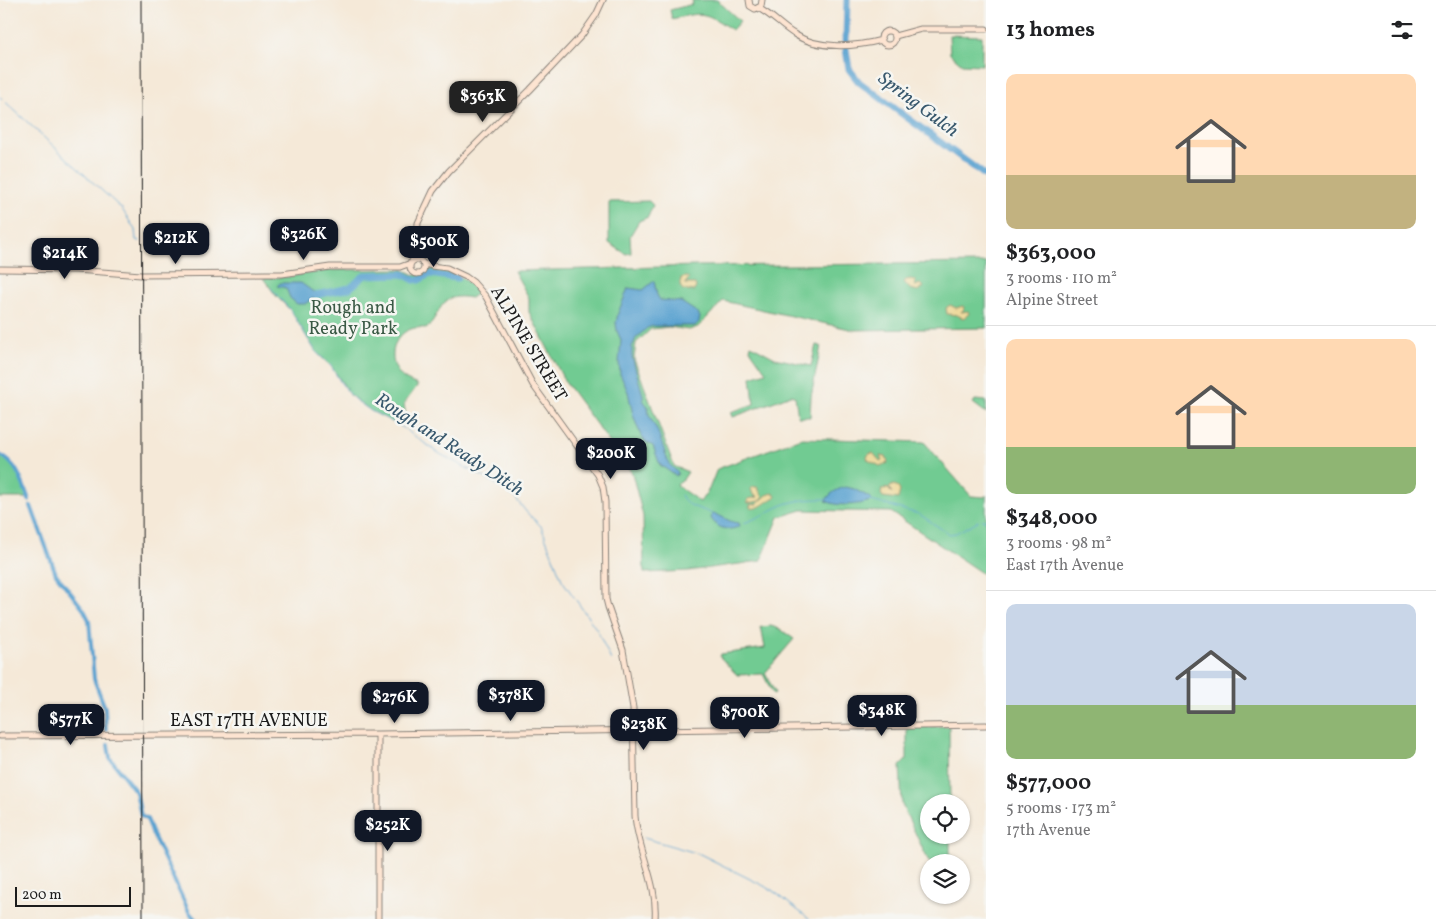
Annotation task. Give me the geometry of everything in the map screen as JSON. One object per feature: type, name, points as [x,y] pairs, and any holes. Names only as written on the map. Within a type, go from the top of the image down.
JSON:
[{"type":"street","points":[[412,272],[410,269],[416,251],[418,222],[433,191],[449,171],[582,35],[596,16],[603,0]]},
{"type":"street","points":[[749,0],[752,7],[758,8],[774,18],[794,34],[816,43],[858,44],[882,40],[884,43],[890,44],[895,40],[895,36]]},
{"type":"street","points":[[758,8],[762,1],[774,18]]},
{"type":"street","points":[[895,36],[926,29],[986,29]]},
{"type":"street","points":[[882,40],[883,34],[887,31],[893,32],[895,36]]},
{"type":"street","points":[[416,251],[423,270]]},
{"type":"street","points":[[400,267],[416,260],[431,266]]},
{"type":"street","points":[[0,270],[76,270],[145,275],[282,274],[330,268],[400,267],[418,274],[431,266]]},
{"type":"street","name":"ALPINE STREET","points":[[431,266],[447,268],[466,276],[486,297],[532,385],[594,468],[603,487],[605,502],[606,599],[623,650],[633,708],[636,823],[653,890],[655,919]]},
{"type":"street","name":"EAST 17TH AVENUE","points":[[0,736],[378,734],[986,725]]},
{"type":"street","points":[[378,734],[378,919]]},
{"type":"green space","points":[[692,0],[717,0],[740,21],[732,30],[710,16],[698,14],[672,19],[670,10],[693,4]]},
{"type":"green space","points":[[949,35],[982,36],[982,65],[962,64],[950,54]]},
{"type":"green space","points":[[649,201],[653,205],[648,217],[639,221],[630,236],[631,253],[626,254],[609,243],[609,202]]},
{"type":"green space","points":[[986,263],[986,328],[854,330],[723,301],[698,327],[689,330],[669,327],[651,329],[636,343],[634,359],[674,466],[688,472],[682,481],[676,485],[700,502],[709,489],[717,469],[801,438],[924,442],[971,496],[984,497],[986,495],[986,576],[891,512],[802,510],[779,517],[761,561],[688,571],[644,573],[643,516],[632,473],[565,382],[529,312],[529,298],[514,271],[696,266]]},
{"type":"green space","name":"Rough and Ready Park","points":[[403,269],[415,275],[430,269],[444,270],[463,279],[479,292],[471,298],[461,297],[447,300],[427,328],[411,329],[400,336],[396,342],[393,360],[398,372],[402,377],[418,385],[404,404],[406,417],[399,425],[371,411],[351,396],[331,366],[316,352],[291,311],[277,297],[263,278],[287,277],[331,270]]},
{"type":"green space","points":[[751,345],[775,358],[811,366],[816,345],[821,346],[811,397],[810,417],[798,417],[795,396],[791,395],[733,417],[731,412],[754,404],[751,377],[766,372],[750,349]]},
{"type":"green space","points":[[975,400],[986,401],[986,413],[973,403]]},
{"type":"green space","points":[[0,455],[15,468],[28,498],[0,498]]},
{"type":"green space","points":[[771,626],[780,629],[794,639],[765,673],[775,693],[773,694],[763,674],[737,675],[720,657],[721,654],[765,648],[761,627]]},
{"type":"green space","points":[[949,726],[950,794],[920,794],[920,843],[902,805],[900,766],[907,759],[907,727]]},
{"type":"green space","points":[[920,844],[950,844],[950,854],[925,854]]},
{"type":"sand","points":[[681,278],[689,278],[685,284],[695,284],[694,291],[683,290],[680,286]]},
{"type":"sand","points":[[911,279],[915,281],[915,286],[920,284],[924,287],[918,291],[910,289],[904,282]]},
{"type":"sand","points":[[950,305],[956,308],[963,306],[964,309],[961,312],[968,311],[969,314],[963,318],[947,314],[946,308]]},
{"type":"sand","points":[[873,453],[880,461],[882,461],[880,456],[886,457],[888,463],[880,466],[868,460],[869,454]]},
{"type":"sand","points":[[893,485],[897,486],[900,491],[898,499],[883,497],[881,494],[882,490],[887,488],[892,493],[889,488]]},
{"type":"sand","points":[[757,487],[763,497],[759,501],[749,503],[747,502],[748,499],[758,497],[753,494],[751,489]]},
{"type":"sand","points":[[773,493],[776,495],[775,497],[760,506],[750,508],[750,505],[757,504],[767,495]]},
{"type":"water","points":[[654,281],[660,300],[681,302],[698,313],[700,317],[699,322],[695,326],[653,326],[647,328],[636,338],[632,347],[632,357],[643,400],[648,407],[649,415],[658,432],[669,464],[678,473],[676,476],[660,465],[653,446],[641,436],[633,415],[628,392],[620,374],[621,340],[616,323],[618,313],[628,288],[643,290]]},
{"type":"water","points":[[280,283],[301,283],[315,293],[316,296],[305,304],[297,304],[290,298],[286,288],[277,286]]},
{"type":"water","points":[[846,487],[871,498],[871,501],[848,505],[826,501],[834,492]]},
{"type":"water","points":[[712,514],[739,523],[740,526],[732,529],[720,527],[711,518]]},
{"type":"waterway","name":"Spring Gulch","points":[[846,40],[847,0]]},
{"type":"waterway","name":"Spring Gulch","points":[[846,49],[849,69],[859,82],[986,176]]},
{"type":"waterway","name":"Rough and Ready Ditch","points":[[0,97],[122,209],[135,230],[136,240],[140,241]]},
{"type":"waterway","points":[[352,286],[365,275],[403,274],[414,280]]},
{"type":"waterway","points":[[419,280],[430,274],[457,278]]},
{"type":"waterway","name":"Rough and Ready Ditch","points":[[271,288],[291,311],[316,352],[331,366],[341,383],[354,399],[371,411],[399,425],[440,454],[493,482],[516,499],[541,526],[562,580],[597,630],[611,660]]},
{"type":"waterway","points":[[316,295],[350,288]]},
{"type":"waterway","points":[[0,455],[15,468],[29,500]]},
{"type":"waterway","points":[[681,495],[687,503],[712,514]]},
{"type":"waterway","points":[[744,523],[788,503],[826,499]]},
{"type":"waterway","points":[[871,501],[919,514],[949,534],[956,533],[978,521]]},
{"type":"waterway","points":[[31,506],[56,574],[84,610],[89,620],[94,679],[105,708],[106,730]]},
{"type":"waterway","points":[[108,745],[110,758],[136,792],[141,816],[147,819],[189,912],[195,919]]},
{"type":"waterway","name":"Rough and Ready Ditch","points":[[644,838],[700,854],[772,890],[809,919]]},
{"type":"railway","points":[[141,0],[143,919]]}]
